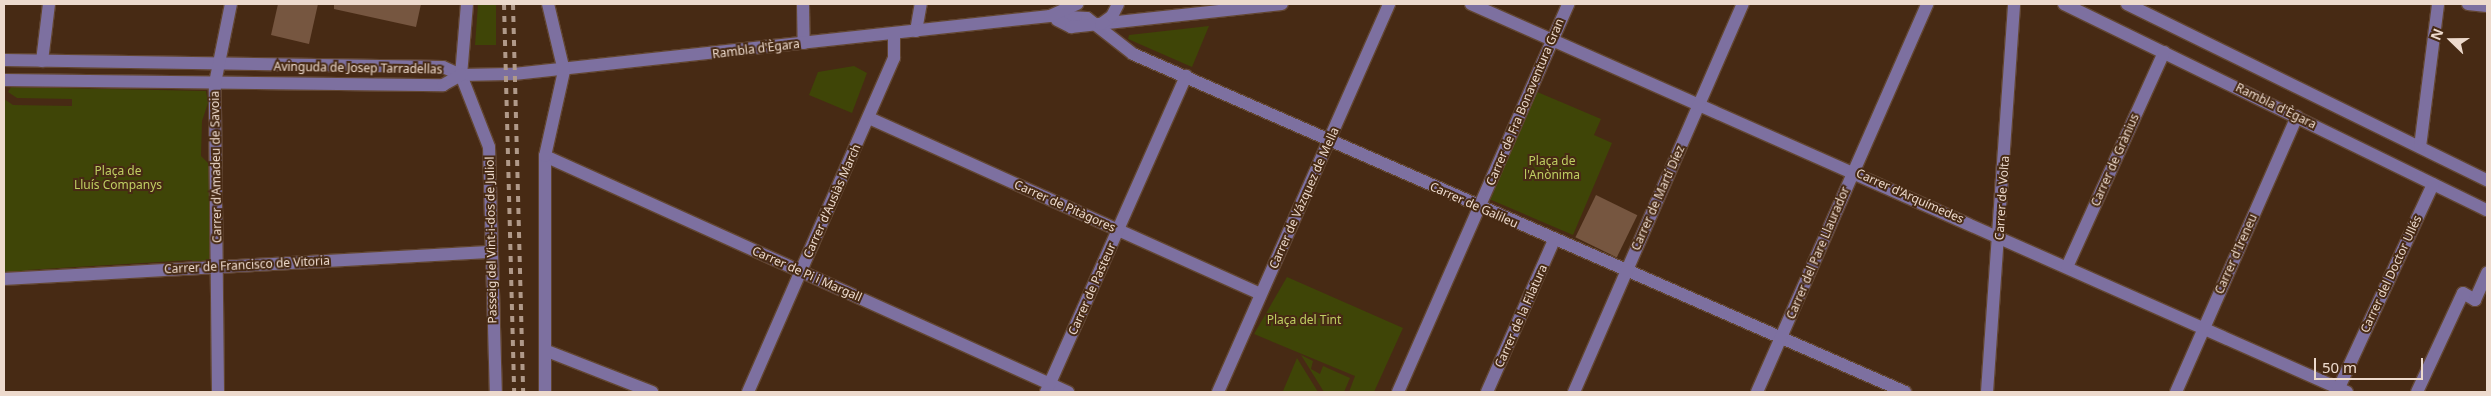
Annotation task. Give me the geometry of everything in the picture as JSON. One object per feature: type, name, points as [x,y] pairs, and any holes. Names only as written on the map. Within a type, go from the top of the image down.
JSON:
[{"type":"street","points":[[42,61],[49,4]]},
{"type":"street","name":"Carrer d'Amadeu de Savoia","points":[[218,392],[215,83],[231,4]]},
{"type":"street","name":"Passeig del Vint-i-dos de Juliol","points":[[467,4],[461,75],[489,147],[496,392]]},
{"type":"street","points":[[545,392],[547,351],[545,156],[564,71],[548,4]]},
{"type":"street","points":[[803,4],[804,43]]},
{"type":"street","points":[[916,31],[921,4]]},
{"type":"street","name":"Rambla d'Ègara","points":[[461,75],[564,71],[804,43],[894,35],[1050,16],[1077,4]]},
{"type":"street","points":[[1099,25],[1112,16],[1118,4]]},
{"type":"street","points":[[1099,25],[1282,4]]},
{"type":"street","name":"Carrer de Vázquez de Mella","points":[[1218,392],[1260,294],[1330,142],[1389,4]]},
{"type":"street","name":"Carrer d'Arquímedes","points":[[1471,4],[1551,41],[2000,236],[2203,330],[2341,391]]},
{"type":"street","name":"Carrer de Fra Bonaventura Gran","points":[[1398,392],[1568,4]]},
{"type":"street","name":"Carrer de Martí Díez","points":[[1574,392],[1625,270],[1743,4]]},
{"type":"street","name":"Carrer del Pare Llaurador","points":[[1757,392],[1927,4]]},
{"type":"street","name":"Carrer de Volta","points":[[1988,392],[2000,236],[2014,4]]},
{"type":"street","name":"Rambla d'Ègara","points":[[2064,4],[2487,210]]},
{"type":"street","name":"Rambla d'Ègara","points":[[2127,4],[2487,180]]},
{"type":"street","points":[[2420,147],[2438,4]]},
{"type":"street","points":[[2468,4],[2487,6]]},
{"type":"street","name":"Carrer de Galileu","points":[[1050,16],[1079,17],[1099,25],[1120,47],[1479,208],[1905,392]]},
{"type":"street","name":"Carrer d'Ausiàs March","points":[[748,392],[894,58],[894,35]]},
{"type":"street","name":"Carrer de Grànius","points":[[2067,267],[2164,52]]},
{"type":"street","name":"Avinguda de Josep Tarradellas","points":[[4,60],[217,66],[443,67],[461,75]]},
{"type":"street","name":"Avinguda de Josep Tarradellas","points":[[4,80],[443,85],[461,75]]},
{"type":"street","name":"Carrer de Pasteur","points":[[1048,388],[1186,76]]},
{"type":"street","name":"Carrer d'Ireneu","points":[[2176,392],[2297,116]]},
{"type":"street","name":"Carrer de Pitàgores","points":[[869,118],[1260,294]]},
{"type":"street","name":"Carrer de Pi i Margall","points":[[545,156],[800,271],[1048,388],[1068,392]]},
{"type":"street","name":"Carrer del Doctor Ullés","points":[[2341,391],[2433,184]]},
{"type":"street","name":"Carrer de la Filatura","points":[[1487,392],[1554,240]]},
{"type":"street","name":"Carrer de Francisco de Vitoria","points":[[4,279],[491,252]]},
{"type":"street","points":[[2417,392],[2462,293],[2475,300],[2487,273]]},
{"type":"street","points":[[547,351],[652,392]]},
{"type":"green space","points":[[478,4],[496,4],[496,45],[475,45]]},
{"type":"green space","points":[[1209,26],[1192,67],[1128,39],[1129,35]]},
{"type":"green space","points":[[854,66],[867,73],[852,113],[809,95],[818,72]]},
{"type":"green space","name":"Plaça de Lluís Companys","points":[[11,87],[206,91],[208,103],[202,121],[201,156],[209,164],[211,160],[214,185],[209,185],[209,223],[214,223],[210,260],[193,265],[192,260],[27,270],[27,275],[4,276],[4,99],[13,105],[72,106],[72,99],[17,98],[8,92]]},
{"type":"green space","name":"Plaça de l'Anònima","points":[[1535,91],[1601,119],[1594,135],[1612,143],[1573,235],[1489,199]]},
{"type":"green space","name":"Plaça del Tint","points":[[1287,277],[1403,328],[1374,392],[1349,392],[1355,376],[1254,334]]},
{"type":"green space","points":[[1301,355],[1313,361],[1311,369],[1320,374],[1323,366],[1350,378],[1344,392],[1324,392]]},
{"type":"green space","points":[[1297,358],[1318,392],[1283,391]]},
{"type":"building","points":[[278,4],[318,4],[309,44],[271,35]]},
{"type":"building","points":[[334,4],[421,4],[416,27],[334,9]]},
{"type":"building","points":[[1596,195],[1637,215],[1617,257],[1575,237]]},
{"type":"railway","points":[[504,4],[514,392]]},
{"type":"railway","points":[[513,4],[523,392]]}]
